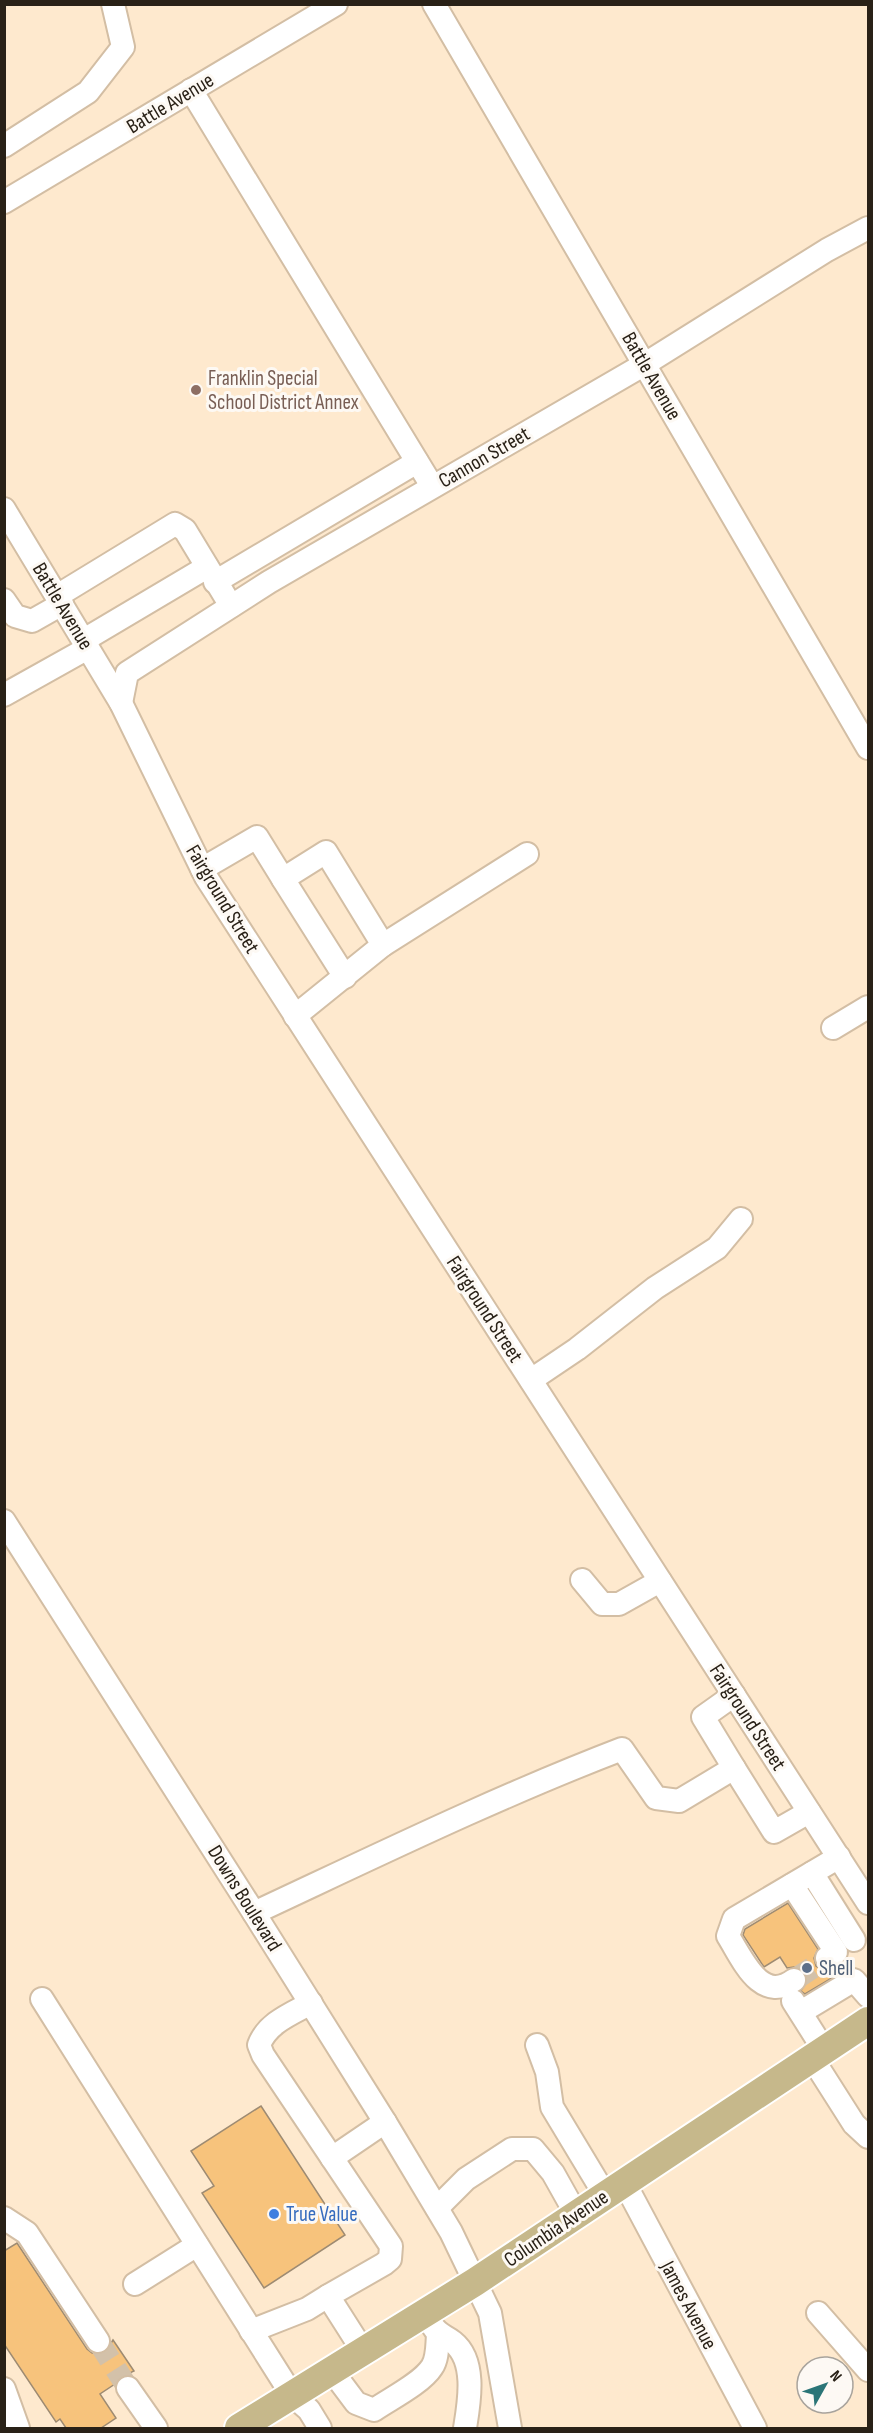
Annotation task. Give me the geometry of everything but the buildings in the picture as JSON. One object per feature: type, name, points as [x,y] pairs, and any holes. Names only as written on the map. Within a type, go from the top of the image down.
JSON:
[{"type":"main road","name":"Columbia Avenue","points":[[239,2428],[363,2351],[431,2324],[475,2282],[868,2021]]},
{"type":"street","points":[[4,146],[88,92],[123,47],[112,4]]},
{"type":"street","name":"Battle Avenue","points":[[4,202],[336,4]]},
{"type":"street","name":"Battle Avenue","points":[[444,8],[645,364],[868,748]]},
{"type":"street","points":[[191,90],[432,486]]},
{"type":"street","name":"Cannon Street","points":[[121,703],[127,673],[231,606],[432,486],[645,364],[818,256],[868,228]]},
{"type":"street","points":[[4,695],[86,644],[417,462]]},
{"type":"street","name":"Battle Avenue","points":[[4,509],[121,703]]},
{"type":"street","points":[[4,600],[15,616],[32,621],[59,600],[175,524],[185,530],[231,606]]},
{"type":"street","name":"Fairground Street","points":[[121,703],[202,869],[868,1903]]},
{"type":"street","points":[[202,869],[257,837],[345,977]]},
{"type":"street","points":[[283,879],[326,852],[383,945]]},
{"type":"street","points":[[296,1016],[383,945],[527,854]]},
{"type":"street","points":[[833,1028],[868,1007]]},
{"type":"street","points":[[531,1380],[577,1349],[655,1288],[717,1248],[741,1219]]},
{"type":"street","name":"Downs Boulevard","points":[[4,1521],[311,2003],[437,2208],[490,2313],[510,2428]]},
{"type":"street","points":[[582,1580],[602,1604],[620,1604],[660,1581]]},
{"type":"street","points":[[734,1695],[703,1717],[774,1832],[809,1812]]},
{"type":"street","points":[[254,1913],[419,1835],[569,1769],[622,1749],[656,1798],[679,1801],[734,1768]]},
{"type":"street","points":[[839,1857],[734,1919],[728,1936],[754,1977],[768,1986],[789,1983],[818,2054],[854,2124],[868,2137]]},
{"type":"street","points":[[812,1873],[861,1935],[831,1955]]},
{"type":"street","points":[[792,1885],[831,1955],[861,1988],[801,2013]]},
{"type":"street","points":[[42,1999],[292,2395],[309,2410],[320,2428]]},
{"type":"street","points":[[251,2331],[307,2309],[384,2264],[390,2259],[392,2252],[386,2239],[263,2055],[259,2045],[263,2034],[276,2022],[311,2003]]},
{"type":"street","name":"James Avenue","points":[[537,2045],[548,2072],[552,2107],[614,2188],[754,2428]]},
{"type":"street","points":[[332,2158],[385,2122]]},
{"type":"street","points":[[437,2208],[466,2179],[512,2149],[533,2149],[553,2173],[576,2214]]},
{"type":"street","points":[[4,2218],[27,2233],[98,2341]]},
{"type":"street","points":[[135,2284],[197,2245]]},
{"type":"street","points":[[328,2296],[363,2351]]},
{"type":"street","points":[[818,2313],[868,2370]]},
{"type":"street","points":[[332,2371],[356,2403],[374,2410],[432,2367],[436,2355],[431,2324]]},
{"type":"street","points":[[431,2324],[454,2343],[463,2356],[470,2379],[465,2428]]},
{"type":"street","points":[[128,2388],[156,2428]]},
{"type":"street","points":[[4,2389],[18,2428]]},
{"type":"tunnel","points":[[794,1980],[827,1958]]},
{"type":"tunnel","points":[[98,2341],[128,2388]]},
{"type":"place","name":"Franklin Special School District Annex","points":[[196,390]]},
{"type":"place","name":"Shell","points":[[807,1968]]},
{"type":"place","name":"True Value","points":[[274,2214]]}]
